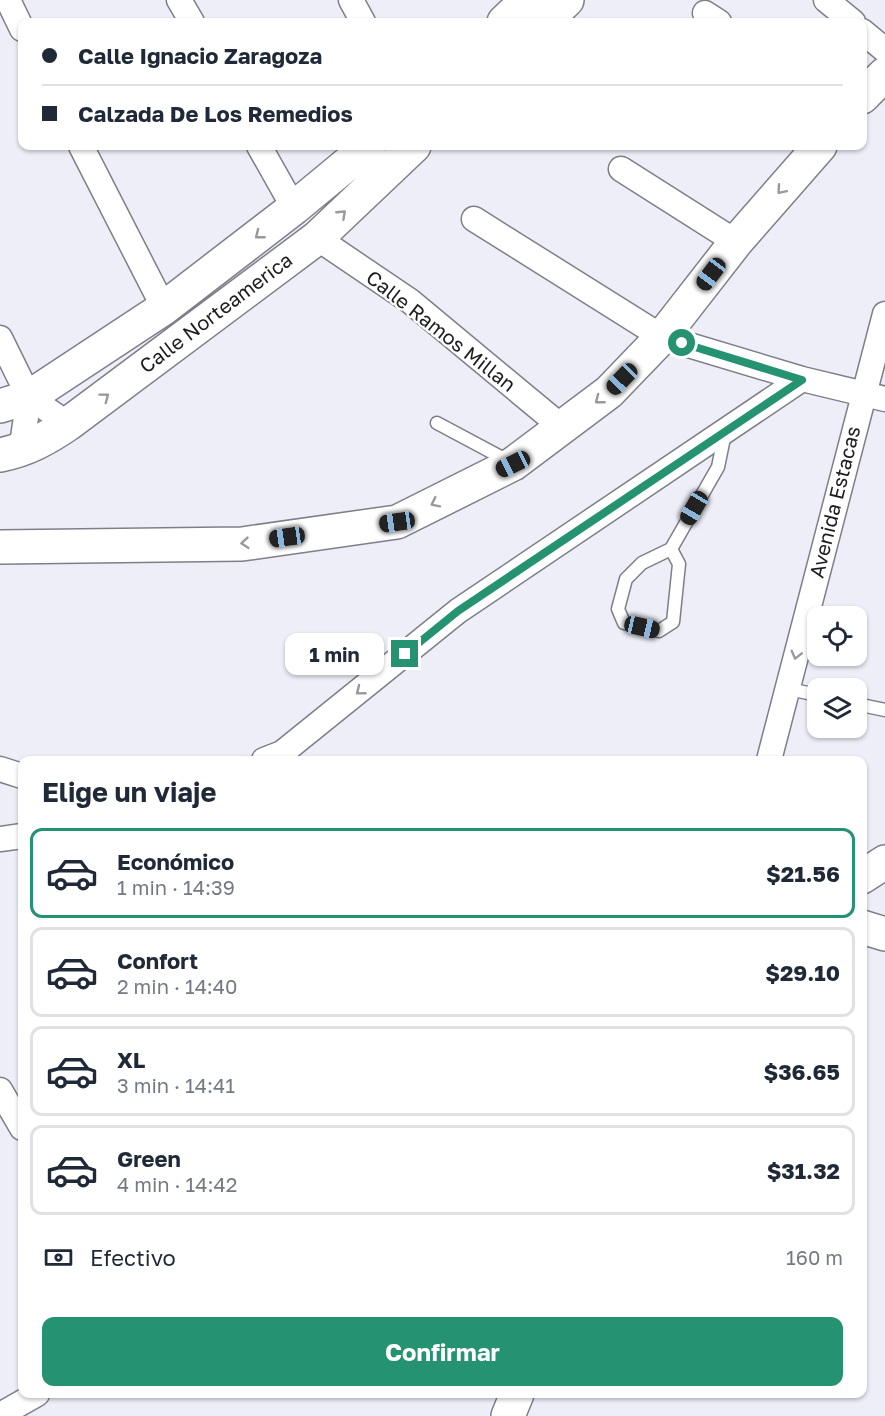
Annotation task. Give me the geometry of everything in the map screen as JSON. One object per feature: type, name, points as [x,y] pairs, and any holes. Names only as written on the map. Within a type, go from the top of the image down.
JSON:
[{"type":"main road","points":[[548,18],[567,0]]},
{"type":"main road","points":[[867,93],[885,74]]},
{"type":"main road","name":"Calle Norteamerica","points":[[14,401],[164,308],[294,208],[364,150]]},
{"type":"main road","name":"Calle Norteamerica","points":[[10,453],[45,440],[68,424],[317,238],[410,150]]},
{"type":"main road","points":[[0,547],[243,543],[397,522],[513,464],[609,392],[662,337],[736,242],[816,150]]},
{"type":"main road","points":[[867,874],[885,862]]},
{"type":"main road","points":[[867,896],[885,886]]},
{"type":"main road","points":[[867,929],[885,934]]},
{"type":"main road","points":[[508,1416],[515,1398]]},
{"type":"street","points":[[8,0],[18,21]]},
{"type":"street","points":[[179,0],[190,18]]},
{"type":"street","points":[[351,0],[361,18]]},
{"type":"street","points":[[826,0],[848,18]]},
{"type":"street","points":[[867,35],[885,50]]},
{"type":"street","points":[[83,150],[164,308]]},
{"type":"street","points":[[262,150],[294,208]]},
{"type":"street","points":[[621,169],[736,242]]},
{"type":"street","points":[[474,219],[662,337],[802,380],[874,396]]},
{"type":"street","name":"Calle Ramos Millan","points":[[317,238],[410,301],[562,428]]},
{"type":"street","name":"Avenida Estacas","points":[[770,756],[874,396],[885,314]]},
{"type":"street","points":[[0,338],[14,401],[10,453]]},
{"type":"street","points":[[274,756],[282,753],[458,611],[802,380]]},
{"type":"street","points":[[14,401],[68,424]]},
{"type":"street","points":[[0,769],[18,775]]},
{"type":"street","points":[[0,839],[18,837]]},
{"type":"street","points":[[0,1082],[18,1089]]},
{"type":"street","points":[[0,1090],[18,1121]]},
{"type":"street","points":[[3,1407],[27,1398]]},
{"type":"lane","points":[[437,423],[513,464]]},
{"type":"lane","points":[[671,549],[679,564],[673,622],[659,632],[624,623],[618,609],[626,579],[642,563],[671,549],[718,467],[725,432]]},
{"type":"lane","points":[[788,689],[807,693]]},
{"type":"lane","points":[[867,706],[885,710]]},
{"type":"route","points":[[405,654],[458,611],[802,380],[682,343]]}]
